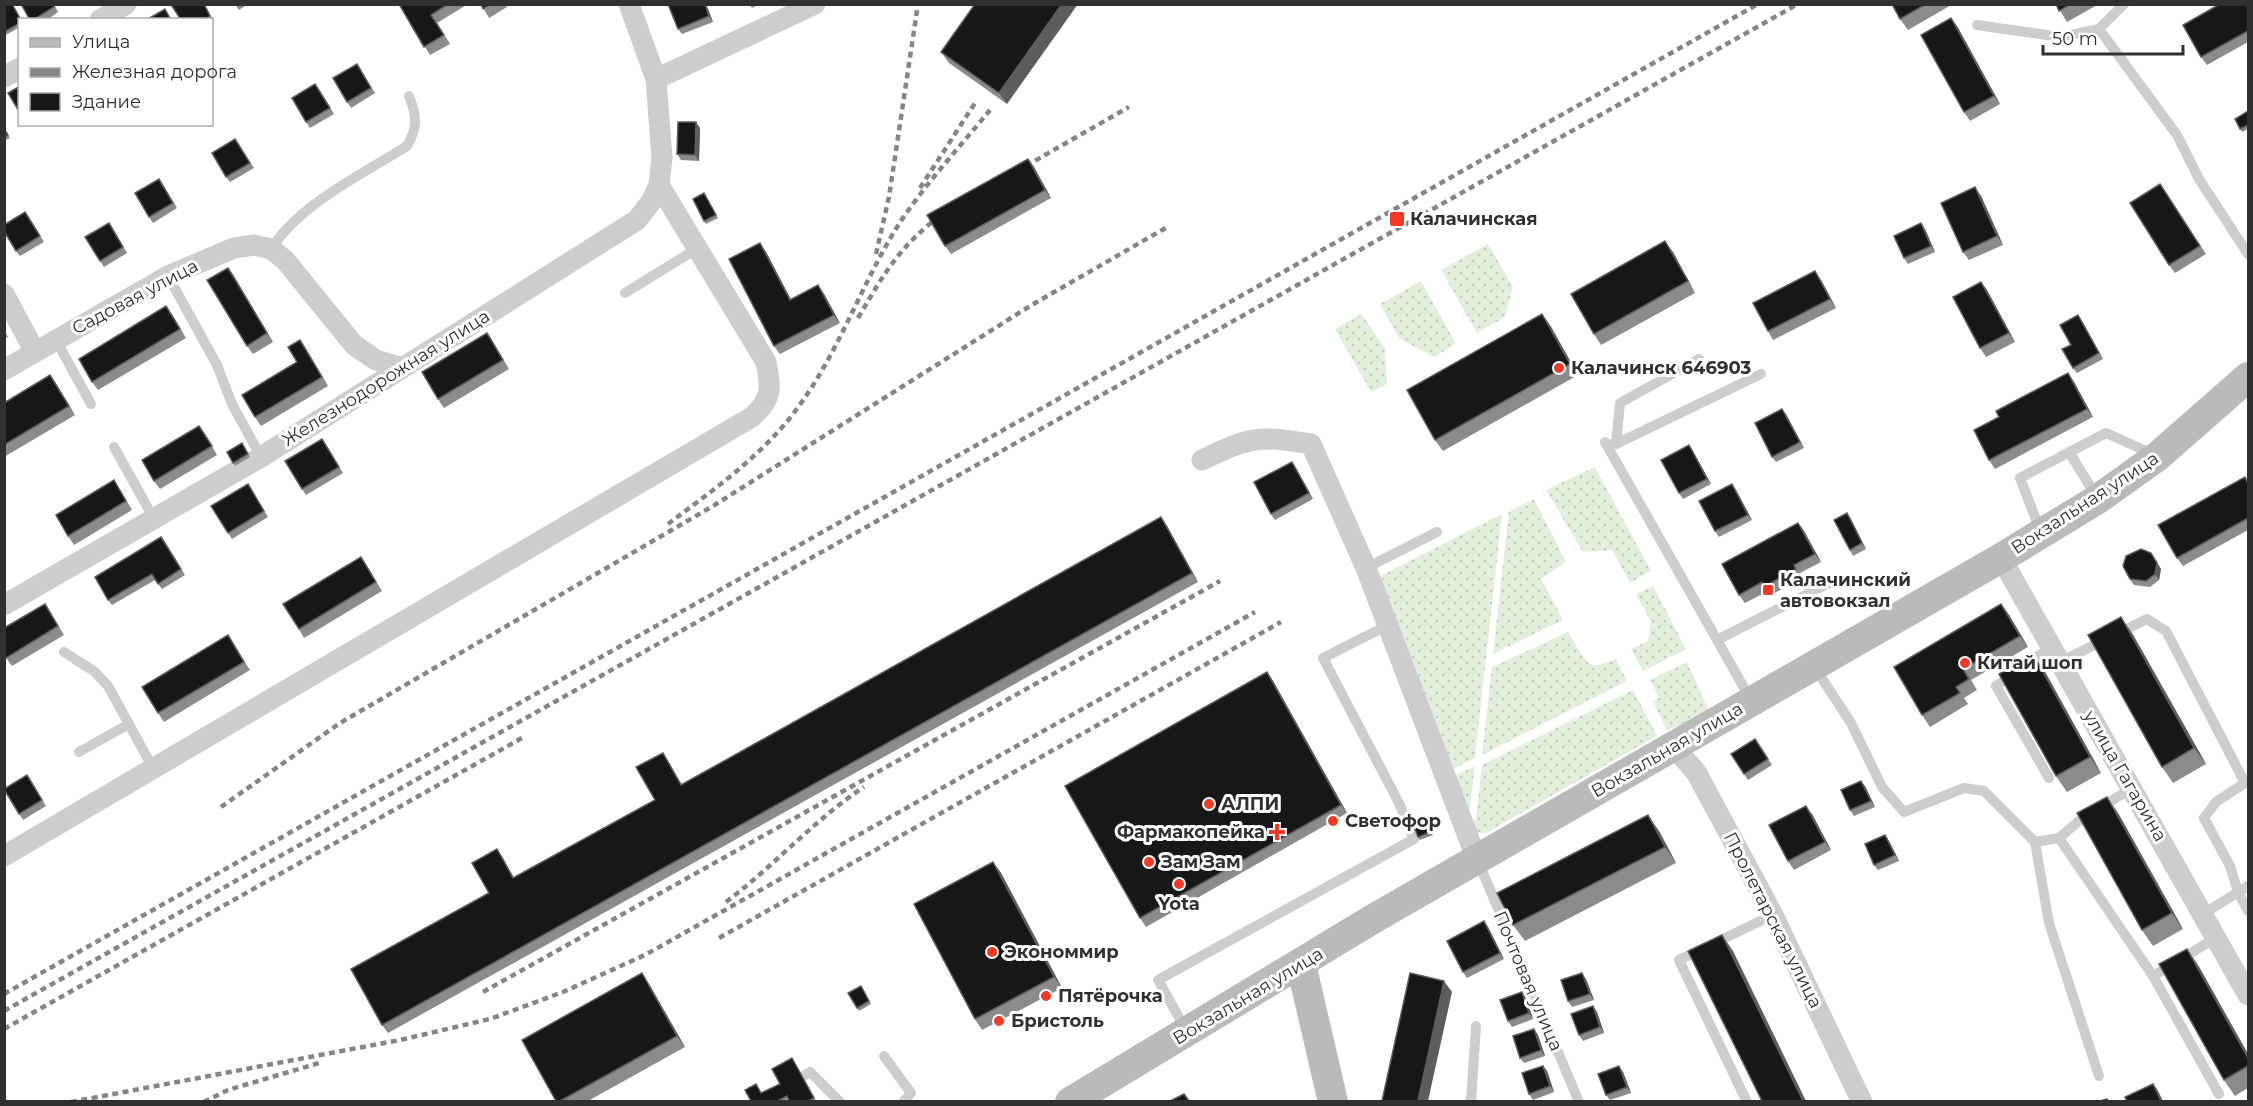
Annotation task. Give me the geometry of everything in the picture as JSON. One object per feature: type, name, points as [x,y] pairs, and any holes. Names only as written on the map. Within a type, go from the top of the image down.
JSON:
[{"type":"main road","name":"Вокзальная улица","points":[[1070,1101],[1477,860],[2001,558],[2098,499],[2158,456],[2248,377]]},
{"type":"main road","points":[[1301,964],[1333,1101]]},
{"type":"street","points":[[103,18],[126,4]]},
{"type":"street","name":"Железнодорожная улица","points":[[4,605],[261,457],[637,220],[651,202],[659,185],[662,158],[656,79],[629,4]]},
{"type":"street","points":[[656,79],[815,4]]},
{"type":"street","points":[[4,77],[18,69]]},
{"type":"street","points":[[4,856],[752,417],[764,405],[771,387],[766,362],[659,185]]},
{"type":"street","name":"Садовая улица","points":[[4,370],[168,276],[234,248],[254,245],[271,249]]},
{"type":"street","points":[[271,249],[285,260],[354,345],[376,360],[402,368]]},
{"type":"street","points":[[4,294],[35,352]]},
{"type":"street","points":[[1202,460],[1241,442],[1261,438],[1311,444],[1366,568],[1477,860]]},
{"type":"street","name":"улица Гагарина","points":[[2001,558],[2248,995]]},
{"type":"street","name":"Пролетарская улица","points":[[1673,746],[1696,772],[1773,915],[1862,1101]]},
{"type":"lane","points":[[1977,25],[2061,37],[2098,29],[2124,4]]},
{"type":"lane","points":[[2098,29],[2177,135],[2199,179],[2248,254]]},
{"type":"lane","points":[[271,249],[281,234],[297,218],[407,146],[416,129],[416,114],[409,96]]},
{"type":"lane","points":[[625,293],[698,249]]},
{"type":"lane","points":[[168,276],[217,364],[232,404],[261,457]]},
{"type":"lane","points":[[56,340],[91,404]]},
{"type":"lane","points":[[1616,444],[1620,404],[1699,359]]},
{"type":"lane","points":[[1751,701],[1605,442],[1616,444],[1761,374]]},
{"type":"lane","points":[[2042,533],[2020,478],[2106,433],[2158,456]]},
{"type":"lane","points":[[114,447],[154,519]]},
{"type":"lane","points":[[2070,452],[2098,499]]},
{"type":"lane","points":[[1366,568],[1437,532]]},
{"type":"lane","points":[[1717,640],[1837,579]]},
{"type":"lane","points":[[2049,778],[1996,686],[2056,654],[2147,619],[2166,631],[2245,783],[2216,802],[2204,818],[2230,866],[2238,892],[2248,911]]},
{"type":"lane","points":[[1188,1032],[1158,981],[1414,840],[1399,803],[1323,658],[1388,625]]},
{"type":"lane","points":[[64,652],[95,672],[108,686],[153,768]]},
{"type":"lane","points":[[1813,665],[1851,723],[1882,787],[1904,812],[1964,788],[1984,791],[2035,842],[2049,923],[2099,1076]]},
{"type":"lane","points":[[79,752],[129,724]]},
{"type":"lane","points":[[2035,842],[2059,838],[2079,821],[2132,788]]},
{"type":"lane","points":[[2059,838],[2153,976],[2219,1094]]},
{"type":"lane","name":"Почтовая улица","points":[[1477,860],[1579,1101]]},
{"type":"lane","points":[[2203,914],[2248,886]]},
{"type":"lane","points":[[1747,1101],[1679,960],[1773,915]]},
{"type":"lane","points":[[2153,976],[2217,938]]},
{"type":"lane","points":[[1471,1101],[1476,1026]]},
{"type":"lane","points":[[884,1056],[911,1093],[903,1101]]},
{"type":"lane","points":[[780,1091],[810,1072],[840,1101]]},
{"type":"green space","points":[[1488,244],[1513,287],[1505,317],[1477,333],[1441,270]]},
{"type":"green space","points":[[1421,281],[1456,344],[1434,357],[1399,338],[1380,304]]},
{"type":"green space","points":[[1361,314],[1385,348],[1387,384],[1371,392],[1335,329]]},
{"type":"green space","points":[[1595,467],[1651,571],[1630,583],[1612,550],[1583,552],[1546,490]]},
{"type":"green space","points":[[1534,499],[1566,562],[1541,579],[1563,620],[1493,654],[1509,512]]},
{"type":"green space","points":[[1502,514],[1475,758],[1447,772],[1376,578]]},
{"type":"green space","points":[[1653,586],[1686,649],[1643,671],[1631,649],[1648,641],[1651,622],[1636,594]]},
{"type":"green space","points":[[1568,632],[1588,663],[1596,666],[1616,659],[1627,681],[1482,755],[1492,667]]},
{"type":"green space","points":[[1687,662],[1709,711],[1667,731],[1653,701],[1659,698],[1650,680]]},
{"type":"green space","points":[[1633,690],[1657,736],[1486,833],[1477,833],[1467,823],[1476,819],[1482,765]]},
{"type":"green space","points":[[1475,766],[1469,814],[1450,778]]},
{"type":"building","points":[[4,4],[12,4],[20,18],[18,24],[4,32]]},
{"type":"building","points":[[21,4],[53,4],[54,7],[36,18],[29,18]]},
{"type":"building","points":[[174,4],[204,4],[210,16],[180,18],[172,6]]},
{"type":"building","points":[[399,4],[448,4],[431,15],[444,35],[424,47]]},
{"type":"building","points":[[481,4],[491,4],[483,9]]},
{"type":"building","points":[[668,4],[705,4],[709,16],[678,29]]},
{"type":"building","points":[[975,4],[1062,4],[999,93],[941,52]]},
{"type":"building","points":[[1892,4],[1926,4],[1900,19]]},
{"type":"building","points":[[2056,4],[2071,4],[2059,11]]},
{"type":"building","points":[[2220,4],[2248,4],[2248,31],[2201,57],[2183,25]]},
{"type":"building","points":[[165,9],[170,18],[149,18]]},
{"type":"building","points":[[1951,18],[1994,96],[1964,112],[1921,35]]},
{"type":"building","points":[[357,64],[371,88],[347,102],[333,78]]},
{"type":"building","points":[[315,84],[330,108],[306,122],[292,98]]},
{"type":"building","points":[[18,87],[18,110],[8,93]]},
{"type":"building","points":[[2248,111],[2248,125],[2240,129],[2235,119]]},
{"type":"building","points":[[678,122],[696,122],[695,155],[677,154]]},
{"type":"building","points":[[235,139],[250,163],[226,177],[212,153]]},
{"type":"building","points":[[1028,159],[1045,190],[945,246],[927,215]]},
{"type":"building","points":[[159,179],[173,203],[149,217],[135,193]]},
{"type":"building","points":[[2160,184],[2200,246],[2169,265],[2130,203]]},
{"type":"building","points":[[1975,187],[1997,236],[1963,252],[1941,203]]},
{"type":"building","points":[[704,193],[716,215],[704,221],[693,199]]},
{"type":"building","points":[[25,212],[40,236],[16,251],[4,231],[4,225]]},
{"type":"building","points":[[109,223],[123,247],[100,261],[85,237]]},
{"type":"building","points":[[1921,223],[1931,246],[1904,258],[1894,236]]},
{"type":"building","points":[[1665,241],[1688,281],[1594,334],[1571,294]]},
{"type":"building","points":[[760,243],[790,300],[818,285],[834,315],[774,346],[729,259]]},
{"type":"building","points":[[228,268],[267,333],[247,346],[207,280]]},
{"type":"building","points":[[1815,271],[1830,299],[1768,331],[1753,303]]},
{"type":"building","points":[[1981,282],[2009,333],[1980,348],[1953,297]]},
{"type":"building","points":[[166,306],[180,329],[92,382],[79,359]]},
{"type":"building","points":[[1542,314],[1570,364],[1435,440],[1407,390]]},
{"type":"building","points":[[2078,315],[2099,353],[2073,368],[2062,349],[2071,345],[2060,325]]},
{"type":"building","points":[[487,333],[503,360],[438,399],[422,372]]},
{"type":"building","points":[[300,340],[322,377],[255,417],[242,395],[297,362],[288,347]]},
{"type":"building","points":[[2068,373],[2087,409],[1989,460],[1974,430],[1999,417],[1996,411]]},
{"type":"building","points":[[50,375],[69,406],[4,445],[4,403]]},
{"type":"building","points":[[1782,409],[1800,442],[1772,457],[1755,423]]},
{"type":"building","points":[[199,426],[212,446],[154,481],[142,460]]},
{"type":"building","points":[[322,439],[339,467],[302,489],[285,461]]},
{"type":"building","points":[[242,443],[248,454],[233,463],[227,452]]},
{"type":"building","points":[[1689,445],[1707,479],[1679,493],[1661,460]]},
{"type":"building","points":[[1292,462],[1309,493],[1271,514],[1254,482]]},
{"type":"building","points":[[2245,477],[2248,484],[2248,518],[2177,558],[2158,525]]},
{"type":"building","points":[[114,480],[126,501],[68,536],[56,515]]},
{"type":"building","points":[[248,484],[264,511],[228,533],[211,506]]},
{"type":"building","points":[[1732,484],[1748,515],[1715,531],[1699,501]]},
{"type":"building","points":[[1847,513],[1862,543],[1850,550],[1834,520]]},
{"type":"building","points":[[1161,517],[1192,573],[382,1025],[351,969],[489,893],[472,863],[497,849],[513,878],[655,800],[636,767],[663,753],[681,785]]},
{"type":"building","points":[[1798,523],[1815,554],[1794,565],[1796,569],[1765,586],[1762,582],[1739,595],[1722,564]]},
{"type":"building","points":[[161,537],[181,569],[158,584],[152,574],[108,600],[95,577]]},
{"type":"building","points":[[2141,549],[2151,553],[2157,563],[2155,574],[2146,581],[2130,579],[2123,566],[2126,556]]},
{"type":"building","points":[[361,557],[376,582],[299,629],[283,604]]},
{"type":"building","points":[[45,604],[58,626],[6,658],[4,628]]},
{"type":"building","name":"Китай шоп","points":[[2001,604],[2020,636],[1963,669],[1969,679],[1956,687],[1960,693],[1922,715],[1894,667]]},
{"type":"building","points":[[2121,617],[2194,748],[2162,767],[2088,635]]},
{"type":"building","points":[[228,635],[244,662],[158,713],[142,687]]},
{"type":"building","points":[[2033,654],[2090,757],[2056,776],[1999,674]]},
{"type":"building","name":"АЛПИ","points":[[1267,672],[1341,805],[1140,918],[1065,786]]},
{"type":"building","points":[[1755,739],[1768,759],[1744,774],[1731,754]]},
{"type":"building","points":[[27,775],[42,800],[19,814],[4,789]]},
{"type":"building","points":[[1861,781],[1871,801],[1850,810],[1841,790]]},
{"type":"building","points":[[2107,797],[2172,913],[2142,930],[2077,813]]},
{"type":"building","points":[[1806,806],[1825,842],[1788,861],[1769,825]]},
{"type":"building","points":[[1423,815],[1431,832],[1418,837],[1411,819]]},
{"type":"building","points":[[1648,815],[1665,847],[1513,925],[1497,893]]},
{"type":"building","points":[[1885,835],[1895,855],[1874,865],[1865,844]]},
{"type":"building","name":"Экономмир","points":[[993,862],[1054,977],[975,1019],[914,904]]},
{"type":"building","points":[[1484,921],[1500,953],[1463,972],[1447,941]]},
{"type":"building","points":[[1722,935],[1803,1101],[1762,1101],[1688,951]]},
{"type":"building","points":[[2187,949],[2248,1058],[2248,1066],[2224,1080],[2159,964]]},
{"type":"building","points":[[642,973],[677,1036],[560,1101],[556,1101],[522,1040]]},
{"type":"building","points":[[1410,973],[1444,981],[1418,1101],[1382,1101]]},
{"type":"building","points":[[1582,973],[1590,994],[1568,1001],[1561,980]]},
{"type":"building","points":[[861,986],[869,1001],[857,1008],[848,993]]},
{"type":"building","points":[[1522,992],[1529,1013],[1508,1021],[1500,1000]]},
{"type":"building","points":[[1593,1006],[1600,1027],[1579,1035],[1571,1014]]},
{"type":"building","points":[[1534,1029],[1541,1050],[1520,1058],[1513,1036]]},
{"type":"building","points":[[792,1058],[814,1098],[808,1101],[789,1101],[787,1096],[777,1101],[751,1101],[745,1090],[756,1084],[761,1093],[780,1084],[772,1069]]},
{"type":"building","points":[[1543,1066],[1550,1086],[1529,1094],[1522,1073]]},
{"type":"building","points":[[1619,1066],[1627,1087],[1606,1095],[1598,1074]]},
{"type":"building","points":[[2153,1084],[2161,1101],[2127,1101],[2125,1097]]},
{"type":"building","points":[[1184,1094],[1189,1101],[1170,1101]]},
{"type":"railway","points":[[876,254],[889,197],[918,4]]},
{"type":"railway","points":[[4,994],[1758,4]]},
{"type":"railway","points":[[4,1011],[1798,4]]},
{"type":"railway","points":[[920,188],[977,100]]},
{"type":"railway","points":[[1017,171],[1129,107]]},
{"type":"railway","points":[[668,524],[719,485],[783,427],[825,365],[899,224],[931,180],[990,110]]},
{"type":"railway","points":[[858,318],[895,260],[916,236],[944,213]]},
{"type":"railway","points":[[221,807],[340,723],[713,506],[1030,306],[1169,226]]},
{"type":"railway","points":[[483,992],[1220,581]]},
{"type":"railway","points":[[71,1102],[400,1040],[490,1019],[563,992],[645,955],[1255,612]]},
{"type":"railway","points":[[719,938],[1281,622]]},
{"type":"railway","points":[[4,1029],[522,738]]},
{"type":"railway","points":[[726,902],[828,814],[864,787]]},
{"type":"railway","points":[[204,1102],[228,1090],[319,1063]]},
{"type":"place","name":"Калачинская","points":[[1397,219]]},
{"type":"place","name":"Калачинск 646903","points":[[1559,368]]},
{"type":"place","name":"Калачинский автовокзал","points":[[1768,590]]},
{"type":"place","name":"Китай шоп","points":[[1965,663]]},
{"type":"place","name":"АЛПИ","points":[[1209,804]]},
{"type":"place","name":"Светофор","points":[[1333,821]]},
{"type":"place","name":"Фармакопейка","points":[[1277,832]]},
{"type":"place","name":"Зам Зам","points":[[1149,862]]},
{"type":"place","name":"Yota","points":[[1179,884]]},
{"type":"place","name":"Экономмир","points":[[992,952]]},
{"type":"place","name":"Пятёрочка","points":[[1046,996]]},
{"type":"place","name":"Бристоль","points":[[999,1021]]}]
